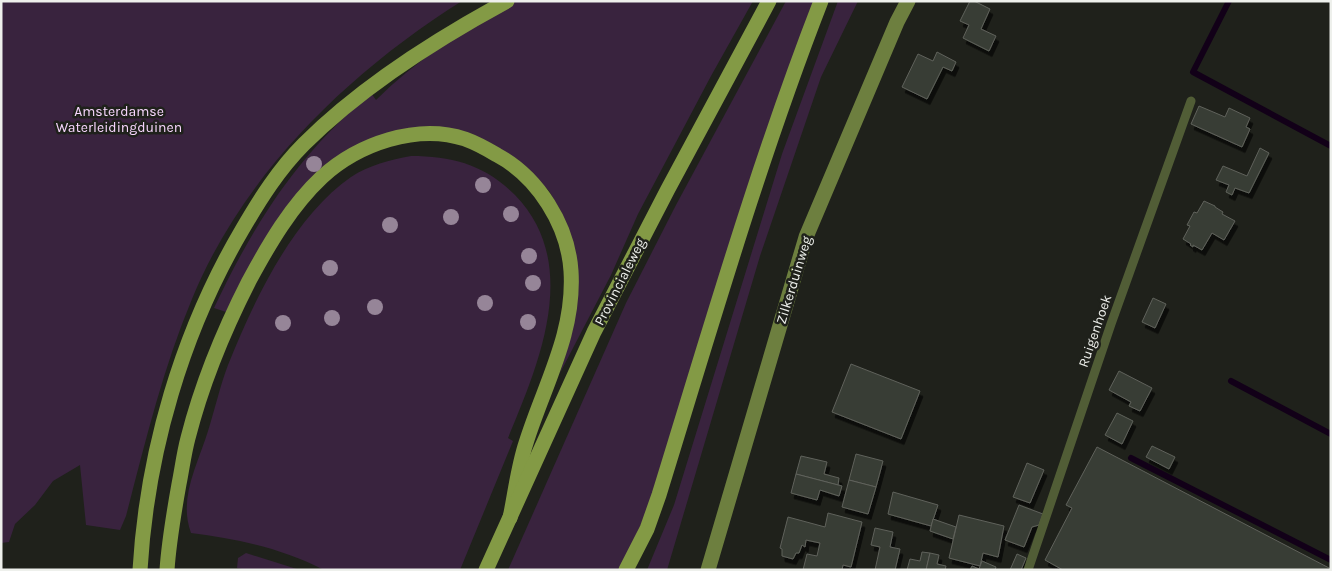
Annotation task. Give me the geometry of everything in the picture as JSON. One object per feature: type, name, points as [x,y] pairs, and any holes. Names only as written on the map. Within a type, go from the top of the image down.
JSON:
[{"type":"main road","points":[[140,570],[141,536],[148,485],[162,427],[191,332],[220,267],[256,206],[279,173],[303,145],[339,112],[402,64],[507,1]]},
{"type":"main road","name":"Provincialeweg","points":[[486,570],[594,332],[769,1]]},
{"type":"main road","points":[[626,570],[647,528],[659,495],[773,131],[821,1]]},
{"type":"main road","points":[[167,570],[170,537],[187,441],[202,391],[221,338],[265,251],[286,219],[306,194],[324,176],[349,157],[374,144],[401,137],[425,135],[463,139],[503,158],[525,174],[544,197],[562,230],[568,250],[572,299],[565,334],[554,371],[525,444],[510,518]]},
{"type":"street","name":"Zilkerduinweg","points":[[708,570],[806,237],[897,22],[908,1]]},
{"type":"lane","name":"Ruigenhoek","points":[[1028,570],[1111,324],[1191,101]]},
{"type":"green space","name":"Amsterdamse Waterleidingduinen","points":[[1,1],[462,1],[420,29],[379,60],[340,94],[270,168],[240,210],[214,253],[182,325],[163,379],[126,516],[120,530],[86,525],[80,465],[53,481],[35,505],[15,524],[9,542],[1,543]]},
{"type":"green space","points":[[517,1],[753,1],[638,214],[611,275],[560,373],[573,329],[563,215],[549,191],[530,171],[455,132],[338,158],[226,312],[214,308],[244,249],[267,211],[292,175],[329,132],[371,93],[376,100],[408,71],[442,46],[479,22]]},
{"type":"green space","points":[[786,1],[815,1],[651,500],[632,547],[618,570],[508,570],[626,303],[676,205]]},
{"type":"green space","points":[[838,1],[858,1],[821,77],[760,256],[667,570],[647,570],[674,505],[782,154]]},
{"type":"green space","points":[[411,156],[454,160],[480,169],[492,176],[515,195],[535,222],[547,252],[550,282],[548,314],[542,346],[532,378],[508,438],[513,441],[460,570],[324,570],[276,550],[226,538],[191,533],[187,507],[188,494],[222,381],[238,340],[277,262],[311,214],[330,194],[351,177],[365,169]]},
{"type":"green space","points":[[246,553],[300,570],[247,570],[237,568],[238,558]]},
{"type":"building","points":[[970,1],[990,9],[981,29],[996,36],[989,51],[963,38],[969,25],[960,21]]},
{"type":"building","points":[[937,52],[956,62],[952,71],[943,67],[927,99],[902,87],[918,54],[933,61]]},
{"type":"building","points":[[1199,106],[1225,117],[1229,108],[1250,118],[1246,127],[1250,129],[1242,147],[1191,124]]},
{"type":"building","points":[[1260,148],[1269,153],[1249,193],[1235,188],[1232,195],[1226,192],[1229,185],[1216,180],[1223,166],[1247,176]]},
{"type":"building","points":[[1204,201],[1215,206],[1223,212],[1222,214],[1235,221],[1224,240],[1212,233],[1202,250],[1193,245],[1193,247],[1183,239],[1190,226],[1187,225],[1194,212],[1197,213]]},
{"type":"building","points":[[1153,298],[1166,304],[1155,328],[1142,322]]},
{"type":"building","points":[[851,364],[920,391],[901,439],[832,412]]},
{"type":"building","points":[[1119,371],[1152,388],[1140,411],[1129,406],[1131,402],[1109,390]]},
{"type":"building","points":[[1117,413],[1133,421],[1122,444],[1105,435]]},
{"type":"building","points":[[1152,446],[1175,457],[1169,469],[1146,457]]},
{"type":"building","points":[[1097,447],[1331,570],[1063,570],[1045,560],[1072,508],[1066,505]]},
{"type":"building","points":[[856,454],[883,461],[876,487],[849,480]]},
{"type":"building","points":[[801,456],[827,462],[824,474],[839,478],[838,485],[796,474]]},
{"type":"building","points":[[1027,463],[1044,470],[1030,503],[1013,497]]},
{"type":"building","points":[[796,474],[842,486],[839,496],[820,490],[817,500],[791,493]]},
{"type":"building","points":[[849,480],[876,487],[868,514],[842,507]]},
{"type":"building","points":[[893,492],[938,505],[931,526],[888,514]]},
{"type":"building","points":[[1019,505],[1043,514],[1039,525],[1032,527],[1024,547],[1005,540]]},
{"type":"building","points":[[828,513],[862,522],[851,567],[843,565],[842,570],[803,570],[807,554],[817,556],[820,543],[806,540],[805,547],[802,545],[799,553],[796,553],[793,559],[782,556],[782,549],[780,548],[788,517],[825,527]]},
{"type":"building","points":[[959,515],[1004,526],[998,557],[983,553],[980,566],[949,558]]},
{"type":"building","points":[[933,519],[956,527],[953,539],[930,531]]},
{"type":"building","points":[[875,528],[893,532],[890,547],[900,549],[895,570],[875,570],[880,547],[871,545]]},
{"type":"building","points":[[922,552],[930,553],[926,570],[907,570],[910,559],[920,561]]},
{"type":"building","points":[[930,553],[939,555],[937,564],[946,566],[945,570],[926,570]]},
{"type":"building","points":[[1017,554],[1026,558],[1021,570],[1010,570]]},
{"type":"building","points":[[982,561],[996,567],[995,570],[970,570],[972,566],[979,569]]},
{"type":"waterway","points":[[1229,1],[1193,72],[1331,146]]},
{"type":"waterway","points":[[1231,381],[1331,434]]},
{"type":"waterway","points":[[1131,458],[1331,560]]}]
